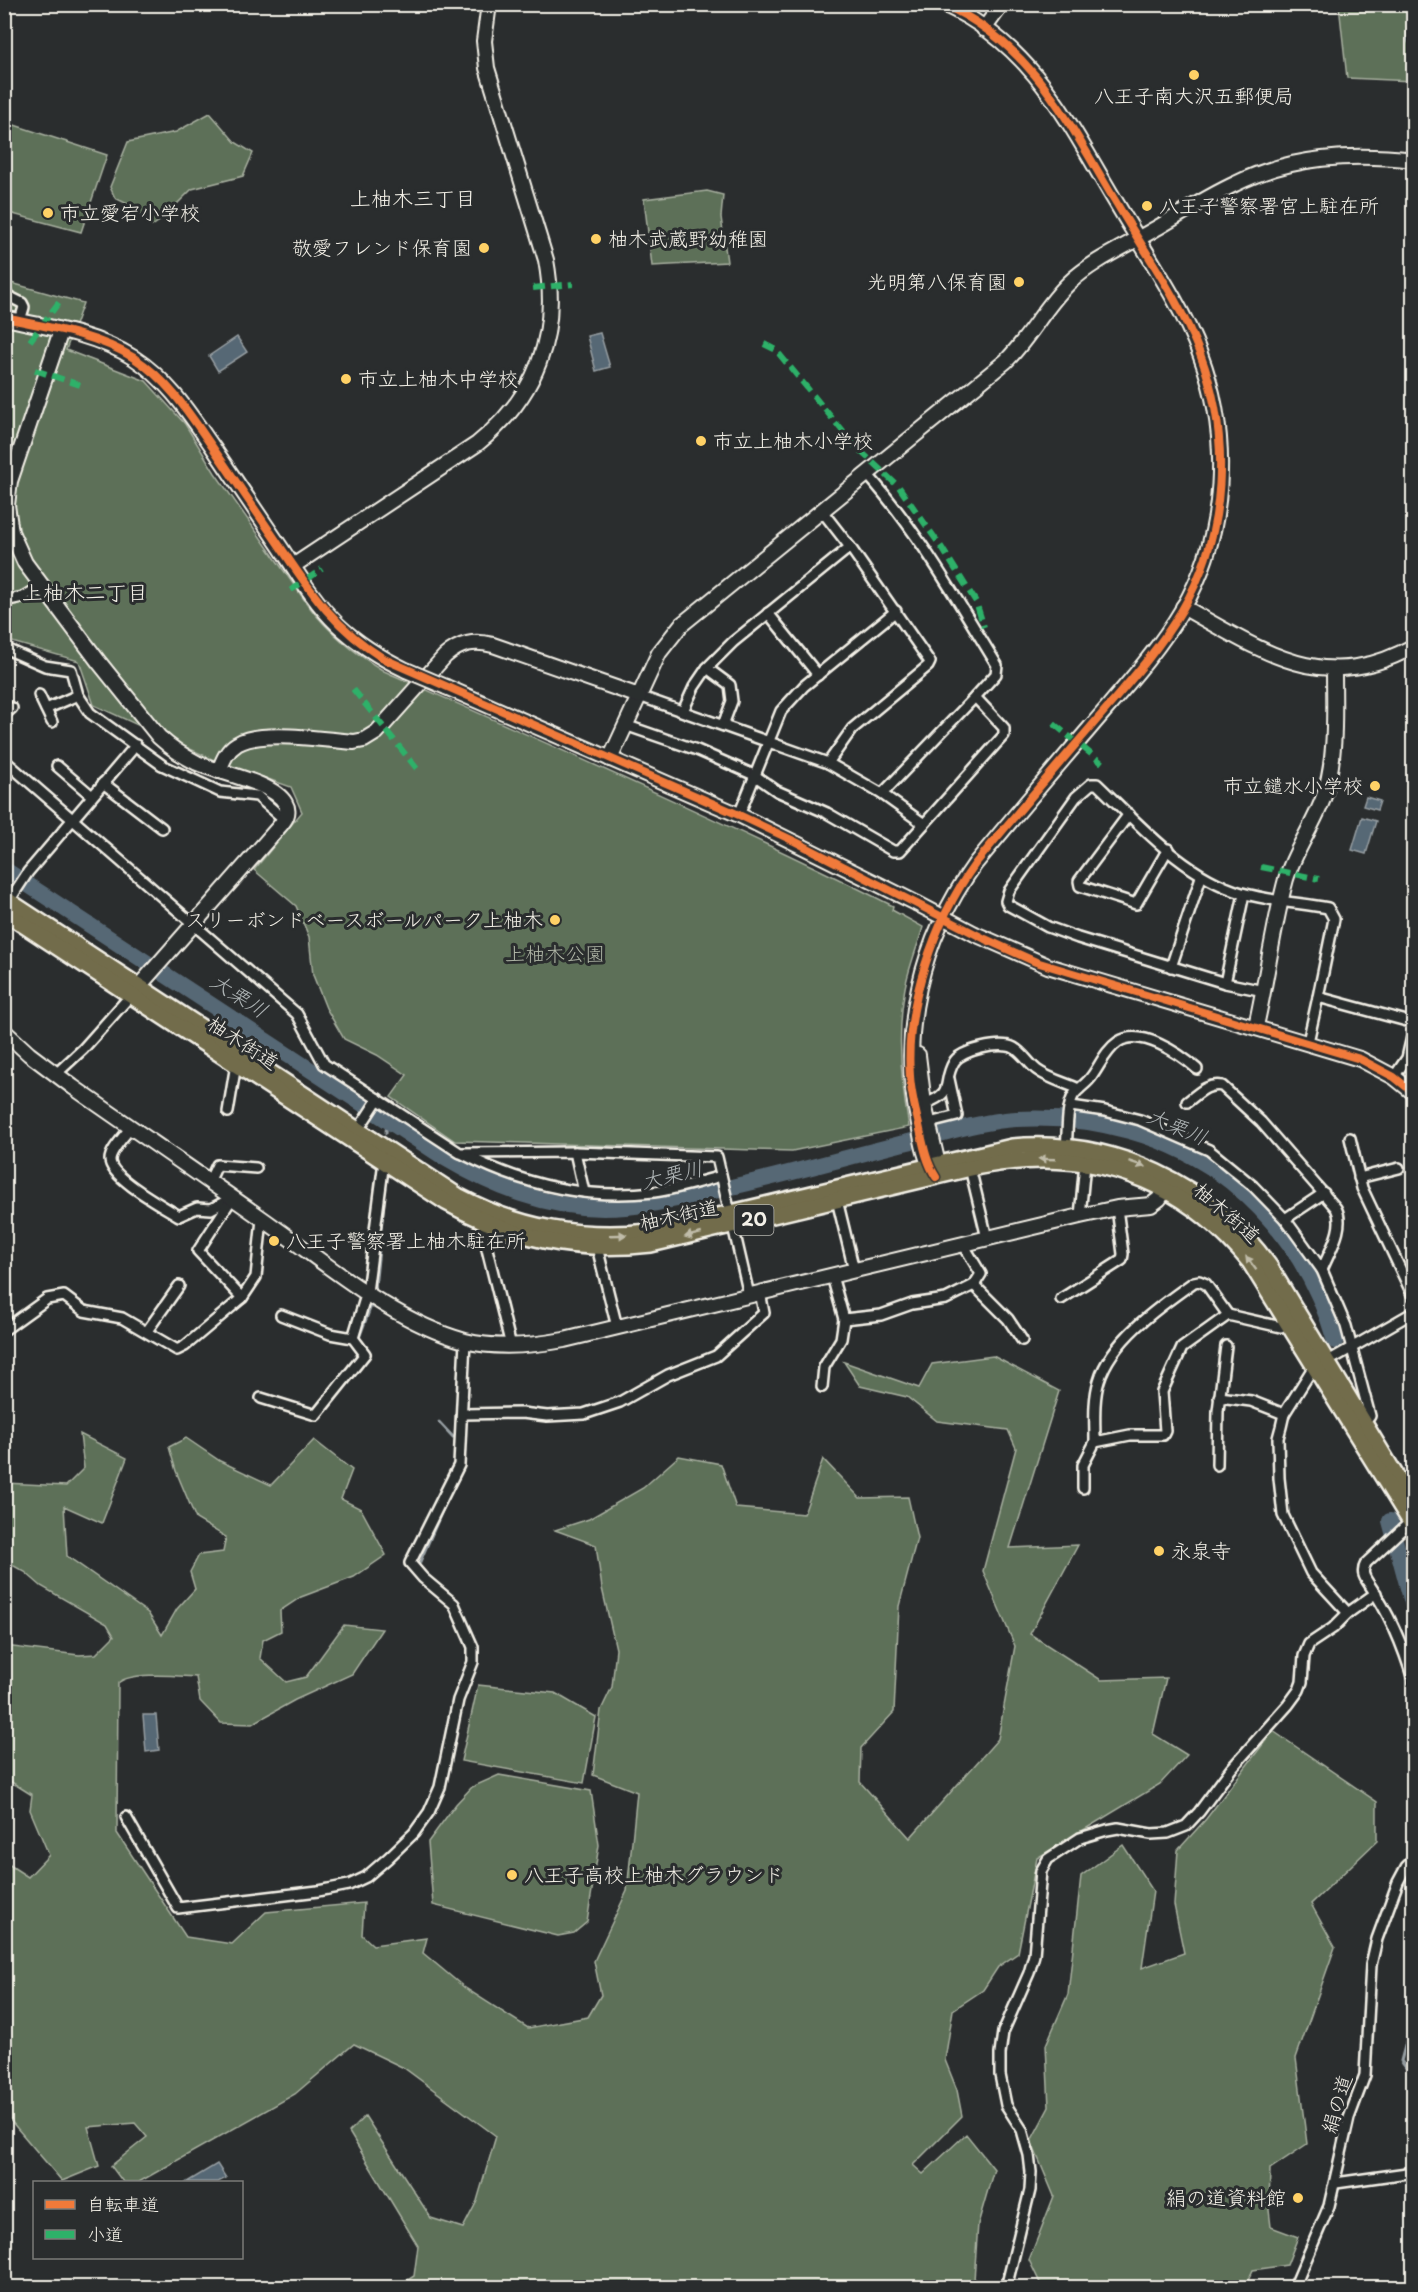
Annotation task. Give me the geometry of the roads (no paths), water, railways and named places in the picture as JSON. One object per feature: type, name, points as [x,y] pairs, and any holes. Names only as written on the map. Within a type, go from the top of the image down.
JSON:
[{"type":"main road","name":"柚木街道","points":[[9,900],[477,1206],[507,1218],[558,1231],[586,1235],[624,1235],[663,1230],[730,1213],[934,1169],[970,1168],[1028,1159],[1085,1163],[1169,1184],[1238,1246],[1289,1322],[1326,1362],[1410,1525]]},
{"type":"main road","name":"柚木街道","points":[[140,986],[236,1064],[358,1130],[384,1161],[446,1202],[484,1222],[535,1239],[597,1247],[651,1244],[730,1213],[837,1200],[1012,1147],[1042,1145],[1066,1147],[1131,1162],[1216,1209],[1253,1245],[1269,1266],[1413,1506]]},
{"type":"street","points":[[292,566],[477,444],[493,431],[522,398],[539,365],[549,321],[550,278],[526,191],[489,78],[484,40],[489,4]]},
{"type":"street","points":[[934,1169],[926,1128],[910,1076],[910,1040],[921,982],[932,944],[948,907],[966,876],[1144,664],[1183,608],[1202,564],[1215,519],[1220,469],[1217,420],[1210,386],[1199,352],[1176,305],[1082,144],[1039,77],[1020,58],[984,29],[943,4]]},
{"type":"street","points":[[984,29],[1002,4]]},
{"type":"street","points":[[610,759],[659,653],[681,625],[1006,361],[1020,346],[1052,301],[1072,280],[1137,239],[1235,183],[1310,159],[1343,156],[1413,160]]},
{"type":"street","points":[[4,294],[22,303],[24,307],[20,321]]},
{"type":"street","points":[[4,318],[93,339],[120,350],[151,370],[170,388],[191,415],[316,600],[338,625],[375,653],[406,670],[739,815],[975,933],[1048,966],[1155,999],[1256,1026],[1360,1059],[1394,1077],[1413,1093]]},
{"type":"street","points":[[56,1074],[83,1049],[140,986],[287,815],[286,806],[268,789],[177,752],[159,737],[41,586],[25,563],[14,540],[9,516],[8,494],[13,470],[61,331]]},
{"type":"street","points":[[867,474],[907,525],[941,574],[997,666],[996,674],[882,794]]},
{"type":"street","points":[[822,511],[896,611],[930,662],[852,729],[828,763]]},
{"type":"street","points":[[683,711],[694,687],[707,668],[733,642],[850,547]]},
{"type":"street","points":[[4,601],[23,597],[41,586]]},
{"type":"street","points":[[1183,608],[1281,658],[1311,667],[1334,669],[1380,662],[1413,646]]},
{"type":"street","points":[[739,815],[767,740],[781,711],[818,675],[896,611]]},
{"type":"street","points":[[768,613],[818,675]]},
{"type":"street","points":[[219,771],[230,749],[242,741],[258,736],[364,740],[377,732],[453,649],[467,643],[479,642],[828,763],[882,794],[924,824]]},
{"type":"street","points":[[4,648],[45,666],[71,670],[78,695],[90,713],[162,765],[220,792],[257,796],[285,820]]},
{"type":"street","points":[[707,668],[730,685],[732,701],[723,725]]},
{"type":"street","points":[[1256,1026],[1281,900],[1293,861],[1323,799],[1329,776],[1333,739],[1334,669]]},
{"type":"street","points":[[39,695],[52,722]]},
{"type":"street","points":[[46,709],[78,695]]},
{"type":"street","points":[[625,725],[697,750],[754,775],[777,791],[826,813],[893,851],[900,851],[1004,735],[1004,728],[975,697]]},
{"type":"street","points":[[4,715],[12,708]]},
{"type":"street","points":[[9,900],[28,872],[136,746]]},
{"type":"street","points":[[6,764],[73,819],[297,1014],[324,1064],[460,1153],[523,1181],[546,1187],[584,1192],[625,1194],[656,1192],[722,1178]]},
{"type":"street","points":[[57,766],[92,796]]},
{"type":"street","points":[[103,783],[162,828]]},
{"type":"street","points":[[1264,991],[1225,983],[1048,927],[1008,906],[1006,901],[1009,891],[1070,805],[1091,784],[1097,784],[1201,877],[1244,894],[1328,908],[1334,919],[1308,1042]]},
{"type":"street","points":[[1129,814],[1079,881],[1080,886],[1136,904],[1168,849]]},
{"type":"street","points":[[1171,967],[1201,877]]},
{"type":"street","points":[[1225,983],[1244,894]]},
{"type":"street","points":[[1318,997],[1413,1023]]},
{"type":"street","points":[[915,1012],[926,1128]]},
{"type":"street","points":[[1394,1077],[1407,1058],[1413,1028]]},
{"type":"street","points":[[4,1031],[29,1054],[130,1128],[368,1292],[420,1324],[465,1341],[511,1346],[550,1342],[1080,1216],[1117,1208],[1151,1205],[1157,1202],[1169,1184]]},
{"type":"street","points":[[1066,1147],[1073,1096],[1090,1081],[1103,1058],[1117,1043],[1127,1038],[1143,1039],[1161,1045],[1184,1058],[1197,1069]]},
{"type":"street","points":[[924,1104],[942,1096],[954,1062],[962,1054],[1005,1045],[1014,1048],[1038,1071],[1080,1089]]},
{"type":"street","points":[[228,1112],[236,1064]]},
{"type":"street","points":[[926,1128],[957,1116],[949,1079]]},
{"type":"street","points":[[1186,1102],[1208,1086],[1214,1084],[1222,1086],[1261,1122],[1324,1193],[1340,1216],[1340,1226],[1322,1270]]},
{"type":"street","points":[[358,1130],[377,1100]]},
{"type":"street","points":[[1070,1108],[1105,1111],[1140,1120],[1209,1150],[1253,1186],[1285,1219],[1322,1270],[1346,1326],[1350,1348],[1371,1416],[1364,1425]]},
{"type":"street","points":[[130,1128],[110,1160],[112,1167],[130,1185],[179,1216],[197,1208],[211,1209],[232,1198]]},
{"type":"street","points":[[1350,1138],[1362,1188],[1413,1298]]},
{"type":"street","points":[[460,1153],[575,1152],[717,1157],[730,1213],[754,1294],[764,1313],[724,1351],[702,1363],[668,1375],[620,1402],[584,1414],[571,1415],[463,1414]]},
{"type":"street","points":[[575,1152],[584,1192]]},
{"type":"street","points":[[353,1338],[368,1292],[384,1161]]},
{"type":"street","points":[[1080,1216],[1085,1163]]},
{"type":"street","points":[[209,1182],[218,1165],[256,1168]]},
{"type":"street","points":[[970,1168],[987,1238]]},
{"type":"street","points":[[1359,1178],[1399,1168]]},
{"type":"street","points":[[1285,1219],[1324,1193]]},
{"type":"street","points":[[232,1198],[198,1251],[242,1298]]},
{"type":"street","points":[[837,1200],[854,1270]]},
{"type":"street","points":[[1061,1299],[1122,1260],[1117,1208]]},
{"type":"street","points":[[4,1330],[47,1299],[64,1296],[84,1311],[122,1318],[177,1350],[185,1346],[242,1298],[256,1277],[262,1219]]},
{"type":"street","points":[[484,1222],[483,1233],[511,1346]]},
{"type":"street","points":[[844,1319],[881,1316],[912,1304],[952,1297],[974,1285],[981,1274],[963,1244]]},
{"type":"street","points":[[597,1247],[617,1327]]},
{"type":"street","points":[[822,1387],[824,1367],[841,1339],[844,1319],[832,1275]]},
{"type":"street","points":[[1083,1488],[1083,1465],[1095,1442],[1098,1382],[1110,1354],[1159,1306],[1199,1281],[1206,1284],[1228,1315],[1281,1327],[1289,1322]]},
{"type":"street","points":[[974,1285],[1008,1319],[1022,1340]]},
{"type":"street","points":[[147,1331],[179,1286]]},
{"type":"street","points":[[1347,1612],[1311,1573],[1283,1515],[1278,1438],[1284,1414],[1307,1376],[1326,1362],[1413,1312]]},
{"type":"street","points":[[261,1398],[316,1415],[365,1354],[353,1338],[330,1334],[281,1315]]},
{"type":"street","points":[[1095,1442],[1130,1435],[1158,1437],[1163,1435],[1165,1431],[1162,1392],[1182,1348],[1228,1315]]},
{"type":"street","points":[[126,1817],[178,1908],[318,1891],[349,1885],[366,1877],[414,1833],[429,1812],[440,1787],[458,1700],[473,1662],[473,1647],[454,1604],[423,1578],[410,1563],[459,1465],[465,1341]]},
{"type":"street","points":[[1217,1465],[1219,1397],[1226,1346]]},
{"type":"street","points":[[1219,1397],[1251,1401],[1284,1414]]},
{"type":"street","points":[[1410,1525],[1363,1567],[1365,1579],[1376,1593],[1392,1623],[1413,1683]]},
{"type":"street","points":[[1006,2288],[1030,2190],[1031,2172],[1022,2130],[1006,2105],[1000,2075],[1000,2054],[1003,2032],[1029,1973],[1034,1955],[1041,1871],[1048,1859],[1080,1838],[1089,1835],[1118,1827],[1151,1834],[1168,1833],[1186,1826],[1299,1690],[1302,1682],[1304,1656],[1309,1644],[1333,1628],[1347,1612],[1376,1593]]},
{"type":"street","name":"絹の道","points":[[1294,2288],[1329,2206],[1349,2118],[1365,2075],[1372,1957],[1392,1896],[1402,1874],[1413,1859]]},
{"type":"street","points":[[1336,2183],[1413,2172]]},
{"type":"water","points":[[600,333],[610,367],[596,371],[587,336]]},
{"type":"water","points":[[237,337],[247,352],[218,371],[209,356]]},
{"type":"water","points":[[1366,797],[1380,801],[1377,810],[1363,806]]},
{"type":"water","points":[[1362,817],[1376,821],[1366,854],[1352,850]]},
{"type":"water","points":[[143,1715],[156,1715],[159,1750],[146,1752]]},
{"type":"water","points":[[217,2164],[226,2178],[220,2181],[189,2181]]},
{"type":"waterway","points":[[1407,4],[1414,9]]},
{"type":"waterway","points":[[1414,16],[1408,33],[1409,42],[1414,49]]},
{"type":"waterway","name":"大栗川","points":[[4,869],[445,1158],[501,1187],[561,1204],[616,1208],[670,1201],[991,1122],[1045,1119],[1073,1120],[1102,1125],[1130,1131],[1183,1151],[1208,1165],[1250,1198],[1282,1234],[1308,1274],[1335,1341]]},
{"type":"waterway","points":[[386,1133],[387,1119]]},
{"type":"waterway","points":[[375,1288],[386,1181]]},
{"type":"waterway","points":[[359,1338],[372,1303]]},
{"type":"waterway","points":[[439,1422],[453,1437]]},
{"type":"waterway","points":[[419,1564],[452,1488]]},
{"type":"waterway","name":"大栗川","points":[[1390,1521],[1414,1610]]},
{"type":"waterway","points":[[1414,2012],[1401,2061],[1407,2069],[1414,2072]]},
{"type":"place","name":"八王子南大沢五郵便局","points":[[1194,75]]},
{"type":"place","name":"八王子警察署宮上駐在所","points":[[1147,206]]},
{"type":"place","name":"市立愛宕小学校","points":[[48,213]]},
{"type":"place","name":"柚木武蔵野幼稚園","points":[[596,239]]},
{"type":"place","name":"敬愛フレンド保育園","points":[[484,248]]},
{"type":"place","name":"光明第八保育園","points":[[1019,282]]},
{"type":"place","name":"市立上柚木中学校","points":[[346,379]]},
{"type":"place","name":"市立上柚木小学校","points":[[701,441]]},
{"type":"place","name":"市立鑓水小学校","points":[[1375,786]]},
{"type":"place","name":"スリーボンドベースボールパーク上柚木","points":[[555,920]]},
{"type":"place","name":"八王子警察署上柚木駐在所","points":[[274,1241]]},
{"type":"place","name":"永泉寺","points":[[1159,1551]]},
{"type":"place","name":"八王子高校上柚木グラウンド","points":[[512,1875]]},
{"type":"place","name":"絹の道資料館","points":[[1298,2198]]},
{"type":"district","name":"上柚木三丁目","points":[[413,199]]},
{"type":"district","name":"上柚木二丁目","points":[[85,593]]},
{"type":"park label","name":"上柚木公園","points":[[555,954]]}]
